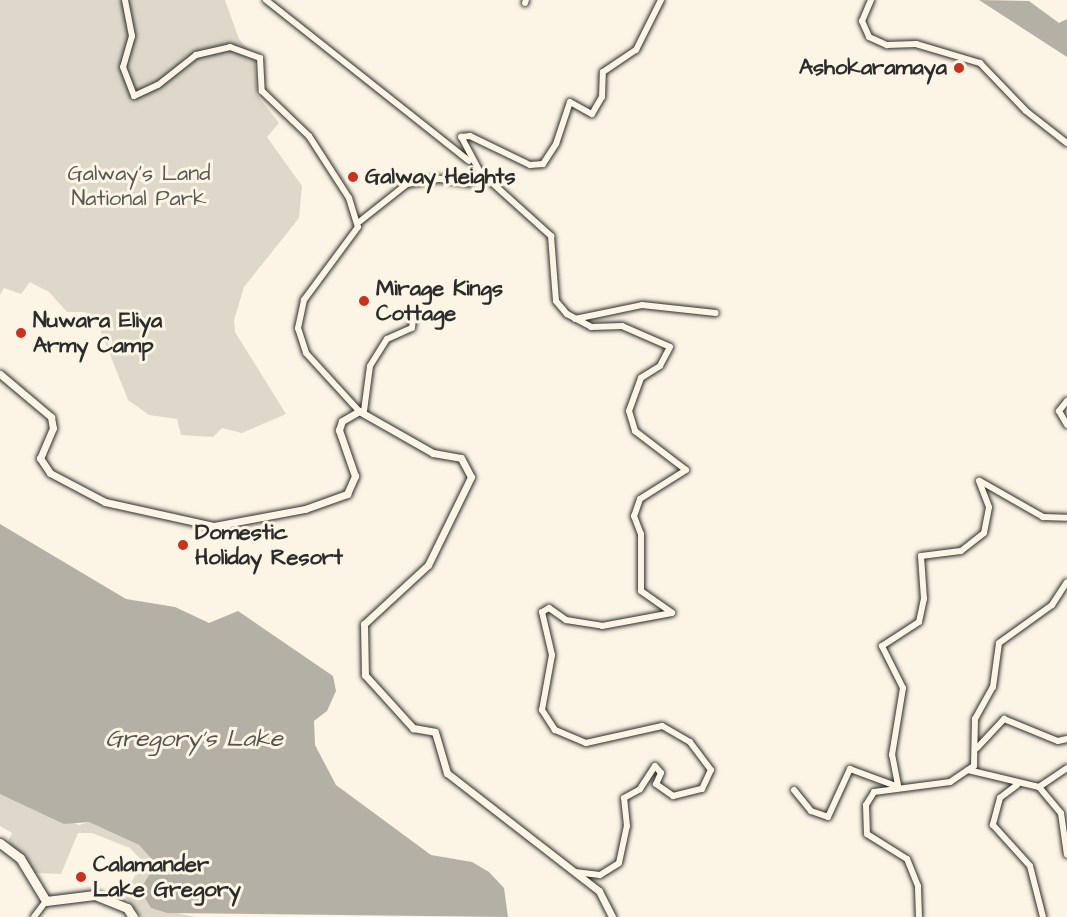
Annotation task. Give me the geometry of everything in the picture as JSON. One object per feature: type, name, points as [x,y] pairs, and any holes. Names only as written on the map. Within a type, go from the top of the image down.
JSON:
[{"type":"highway","points":[[0,843],[20,858],[46,901],[95,895],[127,908],[133,917]]},
{"type":"street","points":[[125,0],[132,36],[123,67],[134,96],[158,86],[196,55],[230,47],[260,58],[262,92],[324,157],[359,222]]},
{"type":"street","points":[[266,0],[472,163],[551,236],[556,301],[575,319],[591,327],[622,326],[670,347],[660,366],[641,378],[629,411],[635,431],[686,470],[640,499],[634,516],[641,534],[641,591],[672,613],[602,626],[567,620],[549,608],[542,612],[552,655],[542,710],[555,730],[586,743],[662,726],[690,742],[711,770],[702,789],[673,796],[656,784],[661,773],[655,766],[640,789],[624,798],[627,826],[618,863],[600,874],[575,872]]},
{"type":"street","points":[[472,163],[461,137],[470,136],[530,165],[543,164],[556,144],[570,102],[592,114],[602,97],[603,72],[636,50],[661,0]]},
{"type":"street","points":[[871,0],[862,21],[869,37],[980,63],[1026,111],[1067,144]]},
{"type":"street","points":[[480,172],[463,185],[440,178],[407,184],[359,222],[297,313],[306,353],[361,411],[392,434],[433,453],[460,458],[471,477],[428,564],[364,624],[365,675],[413,728],[435,732],[447,773],[599,891],[612,917]]},
{"type":"street","points":[[575,319],[642,305],[716,313]]},
{"type":"street","points":[[361,411],[370,366],[387,339],[412,328],[414,312]]},
{"type":"street","points":[[0,374],[51,417],[53,428],[40,458],[50,473],[105,502],[214,526],[305,509],[346,494],[355,476],[339,430],[342,420],[361,411]]},
{"type":"street","points":[[1067,401],[1059,411],[1067,426]]},
{"type":"street","points":[[897,785],[892,755],[903,688],[882,646],[919,622],[924,598],[921,556],[949,556],[969,548],[984,532],[989,507],[979,481],[1043,517],[1067,518]]},
{"type":"street","points":[[977,748],[975,719],[993,687],[999,643],[1052,605],[1067,582]]},
{"type":"street","points":[[919,917],[918,886],[907,859],[867,834],[862,823],[874,792],[897,785],[950,782],[969,770],[977,748],[1004,719],[1058,741],[1067,739]]},
{"type":"street","points":[[969,770],[1017,784],[1039,787],[1067,768]]},
{"type":"street","points":[[794,790],[811,811],[828,817],[850,770],[897,785]]},
{"type":"street","points":[[1017,784],[1000,798],[993,825],[1030,866],[1043,917]]},
{"type":"street","points":[[1039,787],[1061,813],[1067,855]]},
{"type":"street","points":[[34,917],[46,901]]},
{"type":"green space","name":"Galway's Land National Park","points":[[0,0],[225,0],[239,39],[254,55],[257,95],[279,123],[267,137],[302,186],[299,218],[244,287],[234,320],[235,332],[286,414],[242,433],[222,428],[213,437],[181,435],[177,419],[149,415],[128,400],[100,329],[85,312],[67,312],[49,292],[30,282],[21,294],[4,288],[0,295]]},
{"type":"green space","points":[[0,794],[79,825],[89,822],[139,845],[156,864],[144,897],[151,908],[196,917],[141,917],[124,895],[143,862],[130,848],[92,833],[78,833],[61,874],[34,873],[8,841],[12,833],[0,826]]},
{"type":"water","points":[[979,0],[1029,1],[1059,23],[1067,19],[1067,57]]},
{"type":"water","name":"Gregory's Lake","points":[[0,524],[126,599],[175,607],[209,623],[238,611],[333,676],[336,691],[327,711],[314,721],[315,745],[336,785],[431,855],[472,862],[489,872],[504,888],[508,917],[167,913],[151,908],[144,897],[143,885],[156,864],[139,845],[89,822],[64,824],[0,794]]},
{"type":"place","name":"Ashokaramaya","points":[[959,68]]},
{"type":"place","name":"Galway Heights","points":[[353,177]]},
{"type":"place","name":"Mirage Kings Cottage","points":[[364,301]]},
{"type":"place","name":"Nuwara Eliya Army Camp","points":[[21,333]]},
{"type":"place","name":"Domestic Holiday Resort","points":[[183,545]]},
{"type":"place","name":"Calamander Lake Gregory","points":[[81,877]]}]
